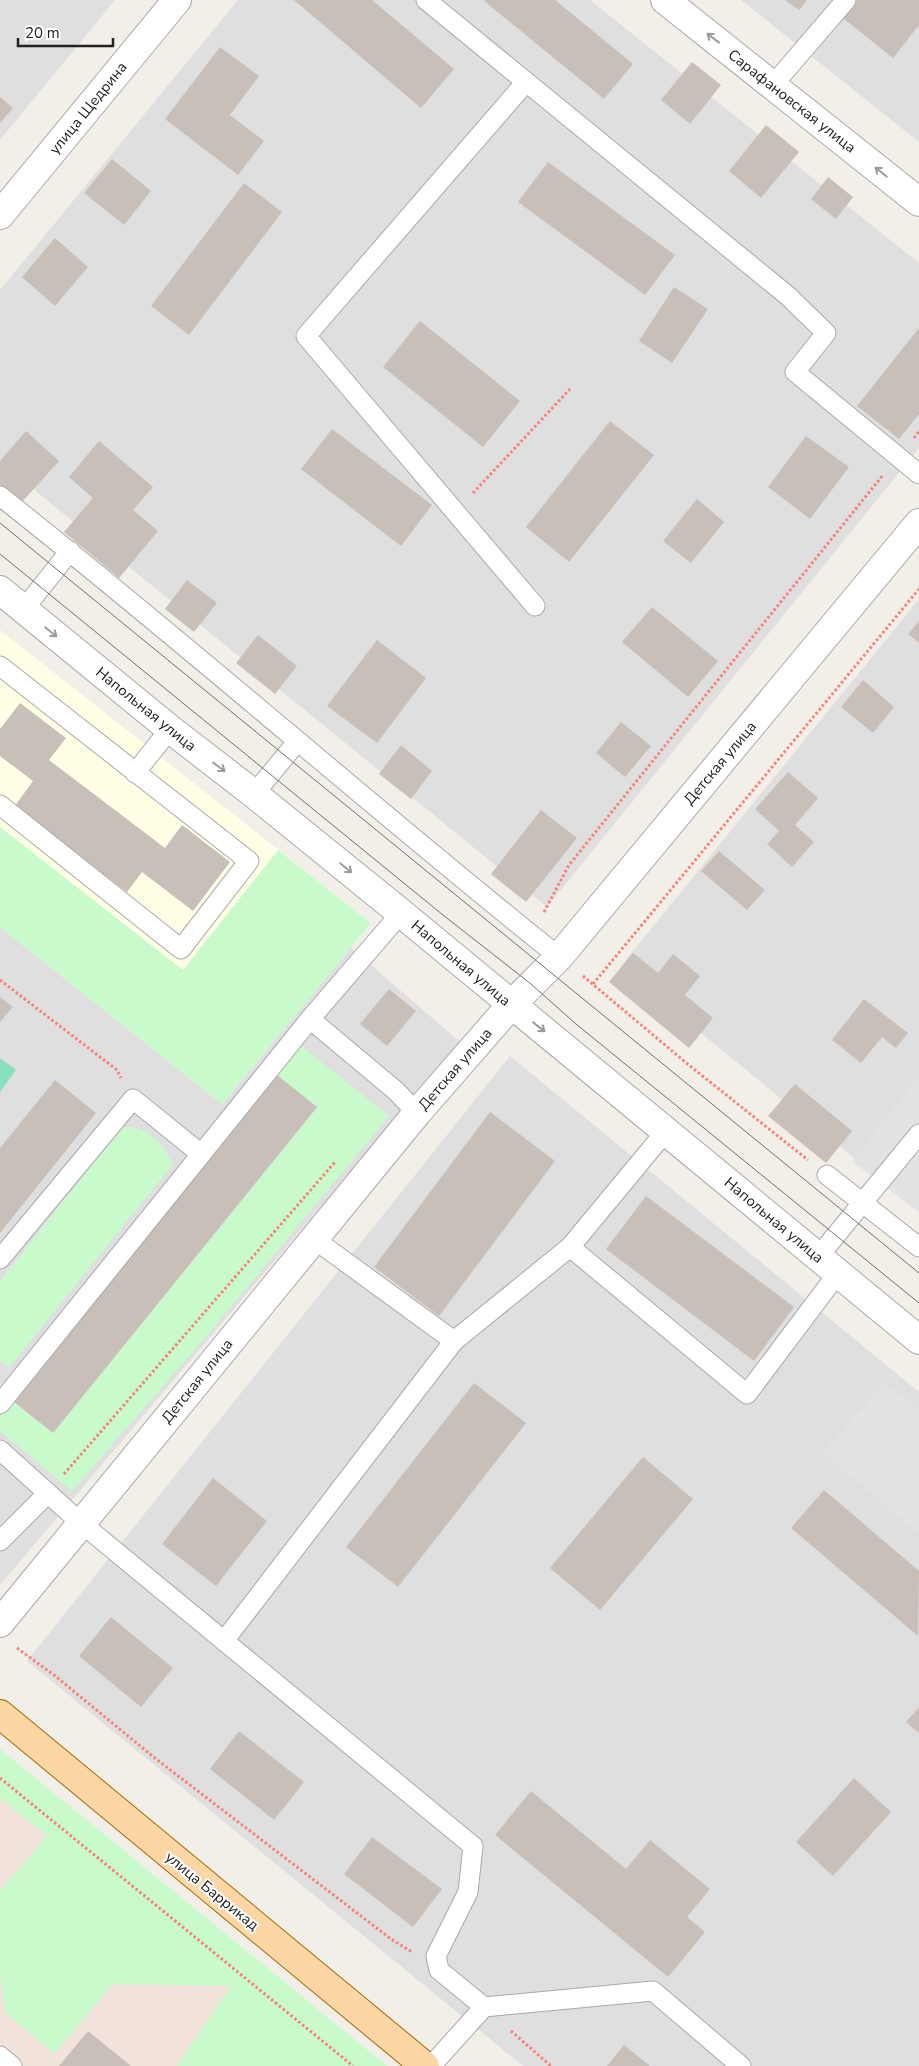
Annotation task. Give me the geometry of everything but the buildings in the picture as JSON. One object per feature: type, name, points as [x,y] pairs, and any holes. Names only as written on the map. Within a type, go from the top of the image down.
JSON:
[{"type":"main road","name":"улица Баррикад","points":[[0,1714],[425,2066]]},
{"type":"street","name":"улица Щедрина","points":[[0,215],[177,0]]},
{"type":"street","name":"Сарафановская улица","points":[[665,0],[919,202]]},
{"type":"street","name":"Детская улица","points":[[0,1623],[417,1113],[511,1005],[559,956],[919,523]]},
{"type":"street","name":"Напольная улица","points":[[0,590],[170,730],[254,794],[401,912],[511,1005],[560,1043],[919,1340]]},
{"type":"lane","points":[[426,0],[788,296],[826,333],[795,372],[919,474]]},
{"type":"lane","points":[[772,85],[846,0]]},
{"type":"lane","points":[[526,82],[306,336],[535,606]]},
{"type":"lane","points":[[0,496],[70,551],[298,742],[559,956]]},
{"type":"lane","points":[[24,609],[70,551]]},
{"type":"lane","points":[[0,666],[248,861],[181,950],[0,805]]},
{"type":"lane","points":[[135,773],[170,730]]},
{"type":"lane","points":[[254,794],[298,742]]},
{"type":"lane","points":[[0,1404],[310,1019],[401,912]]},
{"type":"lane","points":[[310,1019],[396,1091],[417,1113]]},
{"type":"lane","points":[[0,1259],[133,1099],[201,1154]]},
{"type":"lane","points":[[224,1641],[454,1341],[570,1247],[666,1131]]},
{"type":"lane","points":[[570,1247],[747,1394],[828,1265],[862,1203],[916,1144]]},
{"type":"lane","points":[[827,1175],[919,1247]]},
{"type":"lane","points":[[314,1239],[454,1341]]},
{"type":"lane","points":[[0,1450],[81,1524],[473,1846],[468,1892],[436,1956],[440,1970],[484,2007]]},
{"type":"lane","points":[[0,1540],[48,1494]]},
{"type":"lane","points":[[431,2066],[484,2007],[653,1992],[741,2066]]},
{"type":"lane","points":[[0,2056],[12,2066]]},
{"type":"path","points":[[455,512],[570,389]]},
{"type":"path","points":[[532,935],[569,865],[919,431]]},
{"type":"path","points":[[593,984],[919,589]]},
{"type":"path","points":[[559,956],[698,1072],[827,1175]]},
{"type":"path","points":[[0,980],[117,1070],[133,1099]]},
{"type":"path","points":[[48,1494],[338,1158]]},
{"type":"path","points":[[16,1647],[156,1759],[391,1939],[440,1970]]},
{"type":"path","points":[[0,1778],[353,2066]]},
{"type":"path","points":[[484,2007],[551,2066]]},
{"type":"shaded area","points":[[0,0],[115,0],[0,140]]},
{"type":"shaded area","points":[[238,0],[590,0],[919,263],[919,448],[547,907],[0,462],[0,290]]},
{"type":"shaded area","points":[[741,0],[919,0],[919,142]]},
{"type":"shaded area","points":[[919,599],[919,1211],[620,967]]},
{"type":"shaded area","points":[[0,630],[371,923],[222,1104],[0,927]]},
{"type":"shaded area","points":[[0,644],[460,1042],[0,1585]]},
{"type":"shaded area","points":[[510,1056],[919,1392],[919,2066],[523,2066],[27,1661]]},
{"type":"shaded area","points":[[919,1076],[919,1212],[852,1161]]},
{"type":"shaded area","points":[[885,1383],[919,1410],[919,1534],[822,1452]]},
{"type":"shaded area","points":[[0,1798],[232,1986],[177,2066],[0,2066]]},
{"type":"green space","points":[[0,827],[183,970],[278,850],[371,923],[222,1104],[0,927]]},
{"type":"green space","points":[[300,1045],[389,1116],[210,1332],[72,1491],[0,1431],[0,1416],[13,1401],[53,1433],[317,1108],[277,1075]]},
{"type":"green space","points":[[0,1058],[16,1070],[0,1092]]},
{"type":"green space","points":[[122,1127],[131,1127],[147,1132],[159,1142],[173,1164],[9,1368],[0,1360],[0,1281]]},
{"type":"green space","points":[[0,1749],[387,2066],[177,2066],[231,1986],[113,1984],[54,2054],[5,2012],[0,1971],[0,1891],[47,1836],[0,1798]]},
{"type":"tram line","points":[[0,523],[919,1273]]},
{"type":"tram line","points":[[0,554],[443,915],[531,984],[576,1024],[919,1303]]}]
